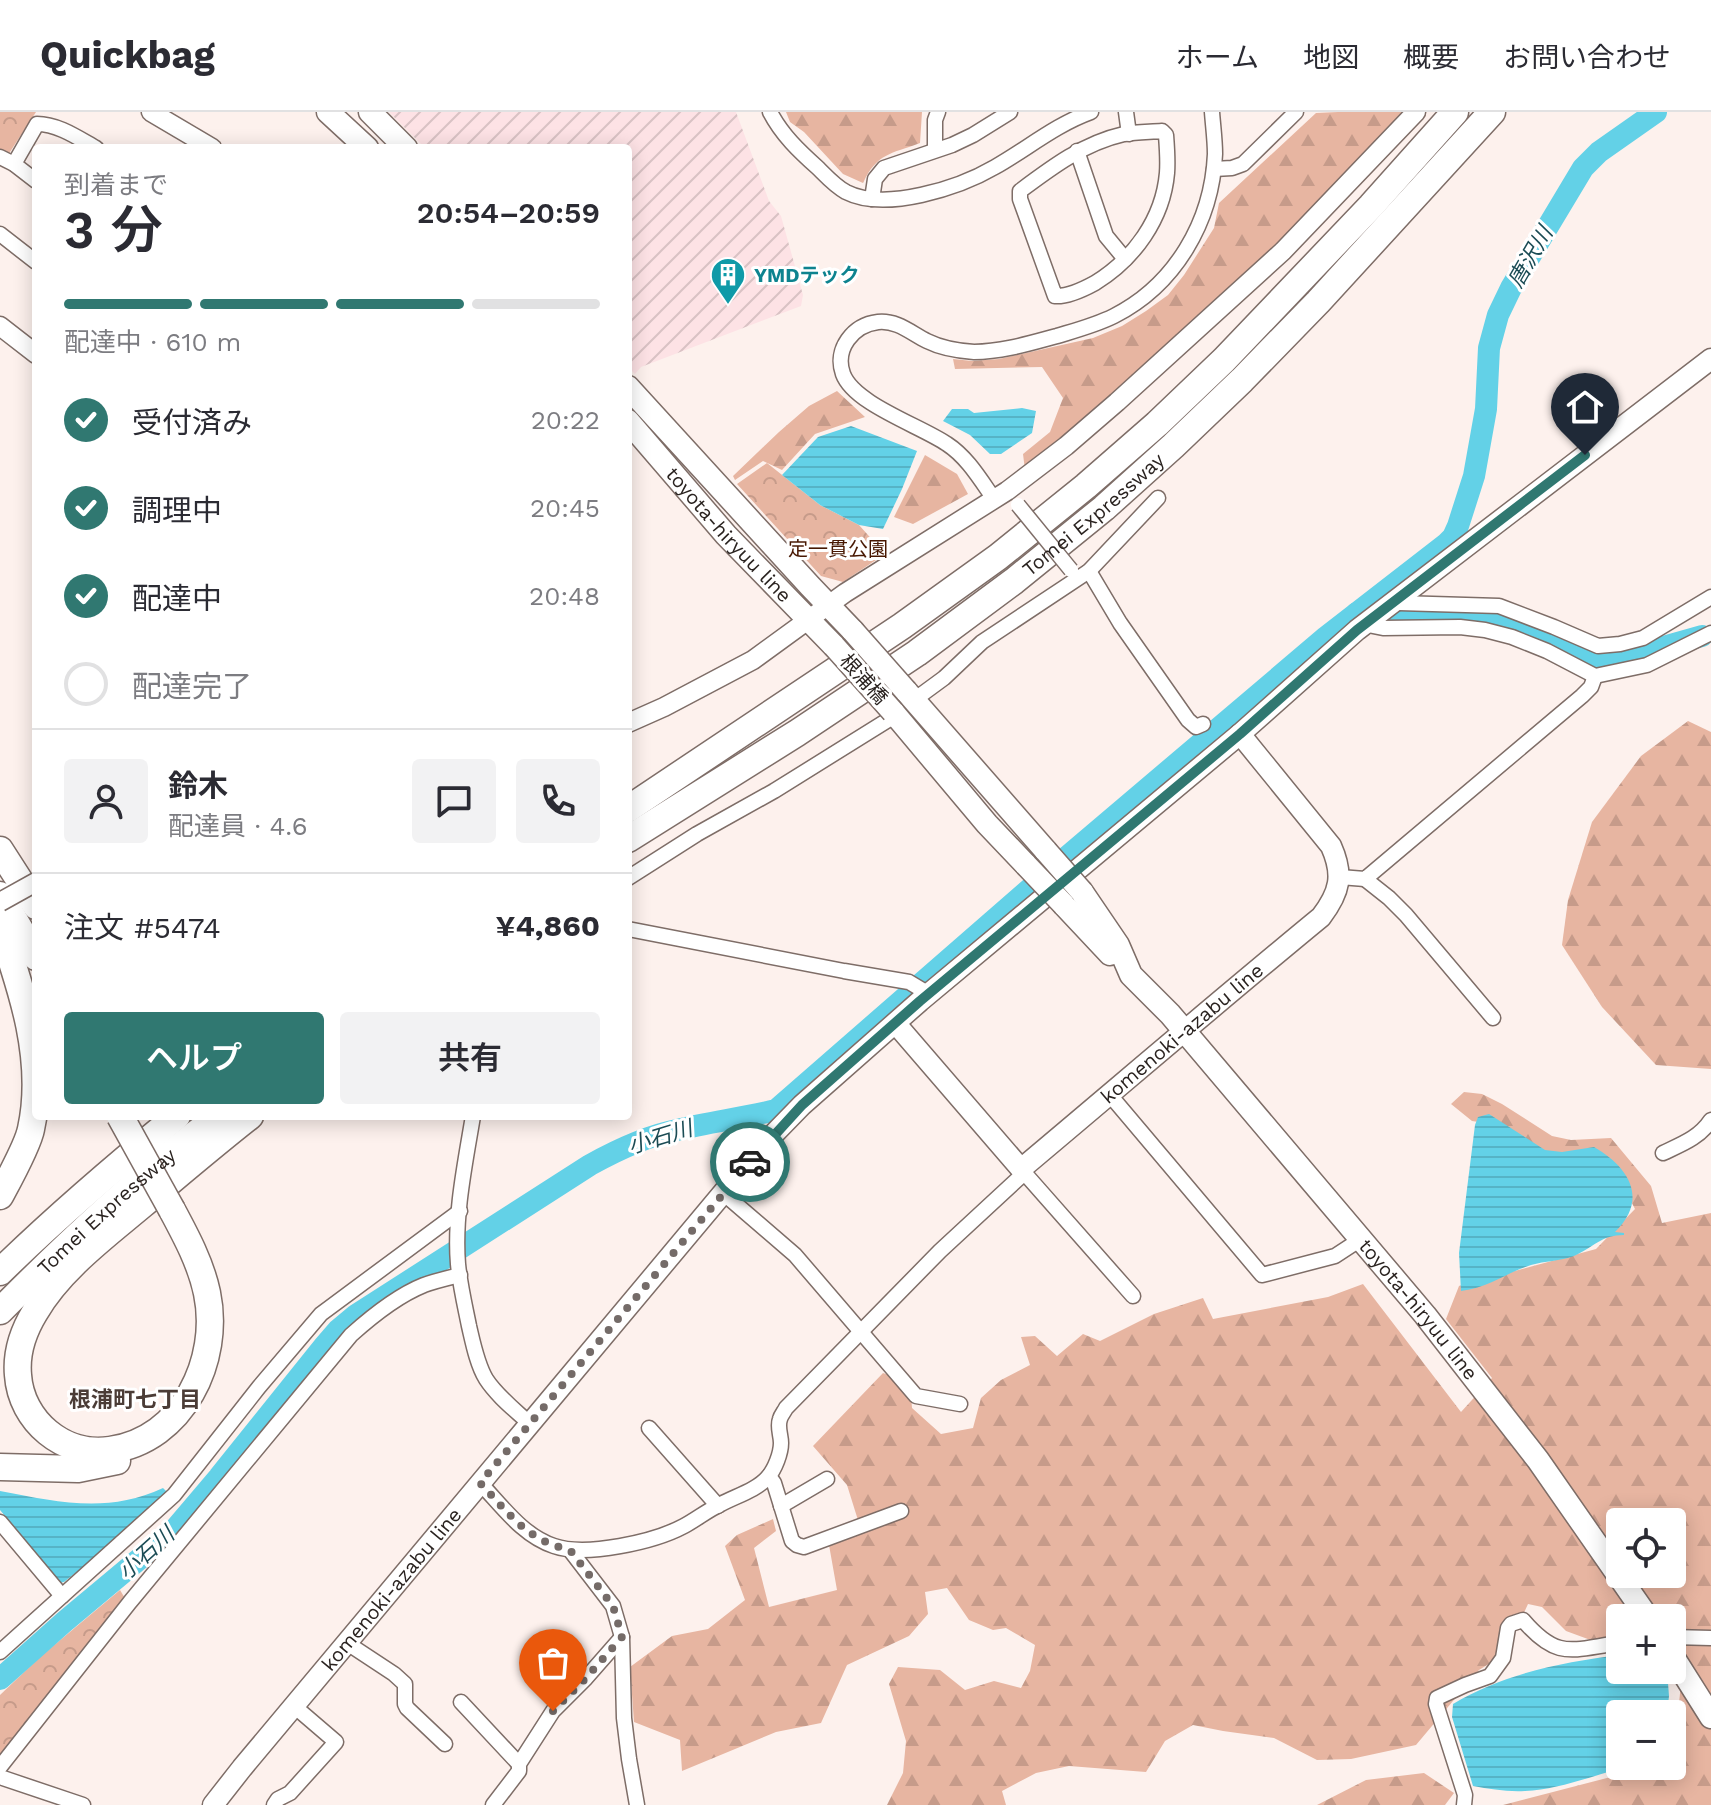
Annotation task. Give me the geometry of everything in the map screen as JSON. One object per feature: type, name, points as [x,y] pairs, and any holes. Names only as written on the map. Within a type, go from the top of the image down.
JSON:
[{"type":"highway","name":"Tomei Expressway","points":[[632,806],[902,626],[998,557],[1086,486],[1224,360],[1455,112]]},
{"type":"highway","name":"Tomei Expressway","points":[[632,836],[917,653],[1014,581],[1104,508],[1242,380],[1492,112]]},
{"type":"highway","points":[[6,860],[32,900]]},
{"type":"highway","points":[[6,860],[32,911]]},
{"type":"highway","points":[[0,895],[32,950]]},
{"type":"highway","points":[[0,926],[14,966],[32,1040]]},
{"type":"highway","points":[[0,1196],[31,1132],[32,1120]]},
{"type":"highway","points":[[7,1468],[78,1469],[124,1459],[151,1448],[172,1433],[192,1412],[213,1374],[221,1315],[209,1263],[199,1238],[122,1120]]},
{"type":"highway","points":[[135,1120],[177,1208],[207,1291],[210,1328],[205,1365],[190,1397],[169,1421],[140,1441],[108,1451],[77,1449],[61,1442],[35,1420],[20,1389],[18,1358],[36,1310],[63,1274],[136,1210],[245,1120]]},
{"type":"highway","name":"Tomei Expressway","points":[[0,1272],[105,1175],[172,1120]]},
{"type":"highway","name":"Tomei Expressway","points":[[0,1311],[128,1188],[214,1120]]},
{"type":"main road","points":[[328,112],[363,144]]},
{"type":"main road","points":[[370,112],[402,144]]},
{"type":"main road","name":"komenoki-azabu line","points":[[218,1803],[294,1706],[529,1423],[784,1122],[928,992],[1240,734],[1368,621],[1711,359]]},
{"type":"main road","name":"toyota-hiryuu line","points":[[632,391],[853,631]]},
{"type":"main road","name":"toyota-hiryuu line","points":[[632,426],[726,535],[834,646]]},
{"type":"main road","name":"根浦橋","points":[[853,631],[910,696]]},
{"type":"main road","name":"根浦橋","points":[[834,646],[895,714]]},
{"type":"main road","points":[[910,696],[1046,851],[1073,899]]},
{"type":"main road","points":[[895,714],[987,824],[1026,865],[1073,899]]},
{"type":"main road","points":[[1240,734],[1331,846],[1340,877]]},
{"type":"main road","name":"komenoki-azabu line","points":[[1021,1169],[1110,1095],[1177,1022],[1321,917],[1333,901],[1340,877]]},
{"type":"main road","name":"toyota-hiryuu line","points":[[1073,899],[1118,945],[1131,975],[1177,1022],[1425,1315],[1538,1460],[1638,1604]]},
{"type":"main road","points":[[896,1024],[1021,1169]]},
{"type":"main road","points":[[1686,1677],[1711,1717]]},
{"type":"street","points":[[151,112],[205,144]]},
{"type":"street","points":[[770,112],[789,140],[835,185],[872,199],[919,195],[958,184],[994,168],[1058,127],[1091,112]]},
{"type":"street","points":[[935,150],[938,112]]},
{"type":"street","points":[[872,199],[875,179],[884,168],[973,135],[1010,112]]},
{"type":"street","points":[[1126,112],[1129,134]]},
{"type":"street","points":[[1203,724],[1196,727],[1188,720],[1120,623],[1007,498],[948,444],[855,391],[846,380],[841,356],[846,341],[857,329],[869,323],[888,321],[937,345],[990,351],[1087,328],[1115,316],[1163,280],[1185,252],[1201,221],[1214,169],[1212,112]]},
{"type":"street","points":[[632,721],[688,696],[753,660],[914,548],[1007,498],[1283,251],[1416,112]]},
{"type":"street","points":[[1214,169],[1243,164],[1291,114]]},
{"type":"street","points":[[14,164],[37,124],[54,126],[88,144]]},
{"type":"street","points":[[1165,133],[1167,172],[1162,198],[1152,224],[1143,239],[1112,272],[1091,285],[1060,297],[1053,294],[1019,194],[1077,151],[1129,134],[1165,133]]},
{"type":"street","points":[[1077,151],[1106,236],[1125,259]]},
{"type":"street","points":[[0,157],[32,178]]},
{"type":"street","points":[[0,234],[32,259]]},
{"type":"street","points":[[0,326],[32,351]]},
{"type":"street","points":[[910,696],[944,678],[982,642],[1111,550],[1158,498]]},
{"type":"street","points":[[1396,600],[1399,603],[1425,605],[1499,606],[1598,646],[1643,638],[1711,597]]},
{"type":"street","points":[[1368,621],[1373,626],[1383,628],[1460,627],[1485,630],[1547,651],[1595,676],[1647,665],[1711,633]]},
{"type":"street","points":[[1365,879],[1582,696],[1591,687],[1595,676]]},
{"type":"street","points":[[632,875],[895,714]]},
{"type":"street","points":[[1340,877],[1365,879],[1389,898],[1493,1018]]},
{"type":"street","points":[[0,902],[32,884]]},
{"type":"street","points":[[632,930],[909,982],[928,992]]},
{"type":"street","points":[[1110,1095],[1262,1275],[1335,1256],[1361,1239]]},
{"type":"street","points":[[472,1120],[459,1232],[459,1269],[472,1342],[486,1379],[529,1423]]},
{"type":"street","points":[[1663,1153],[1704,1131],[1711,1120]]},
{"type":"street","points":[[1021,1169],[1133,1296]]},
{"type":"street","points":[[480,1483],[516,1522],[536,1538],[570,1550],[657,1537],[683,1527],[754,1488],[769,1476],[779,1455],[779,1420],[786,1408],[940,1251],[1020,1177],[1021,1169]]},
{"type":"street","points":[[723,1193],[795,1255],[916,1396],[960,1404]]},
{"type":"street","points":[[0,1652],[174,1495],[321,1314],[460,1211]]},
{"type":"street","points":[[0,1767],[130,1602],[351,1335],[365,1322],[414,1290],[459,1269]]},
{"type":"street","points":[[649,1428],[718,1506]]},
{"type":"street","points":[[769,1476],[792,1541],[804,1547],[901,1511]]},
{"type":"street","points":[[781,1506],[827,1479]]},
{"type":"street","points":[[0,1522],[62,1596]]},
{"type":"street","points":[[570,1550],[613,1606],[622,1637],[624,1718],[637,1805]]},
{"type":"street","points":[[1464,1805],[1465,1795],[1436,1704],[1437,1698],[1490,1676],[1503,1658],[1508,1628],[1523,1620],[1536,1635],[1555,1648],[1570,1650],[1606,1645]]},
{"type":"street","points":[[493,1805],[519,1771],[519,1764],[553,1711],[622,1637]]},
{"type":"street","points":[[1686,1637],[1711,1638]]},
{"type":"street","points":[[347,1643],[405,1684],[407,1708],[445,1744]]},
{"type":"street","points":[[461,1702],[519,1764]]},
{"type":"street","points":[[274,1805],[290,1793],[336,1742],[294,1706]]},
{"type":"street","points":[[0,1777],[83,1805]]},
{"type":"shaded area","points":[[389,112],[736,112],[769,201],[781,216],[803,295],[801,306],[641,367],[635,374],[632,371],[632,144],[421,144]]},
{"type":"green space","points":[[0,112],[36,112],[8,155],[0,151]]},
{"type":"green space","points":[[786,112],[922,112],[920,143],[880,160],[863,183],[843,174],[804,132],[790,122]]},
{"type":"green space","points":[[1404,112],[1278,245],[1114,397],[1025,470],[1023,454],[1050,432],[1063,398],[1042,367],[955,369],[953,359],[999,359],[1093,338],[1122,326],[1146,311],[1168,295],[1184,275],[1214,228],[1219,203],[1316,113]]},
{"type":"green space","points":[[837,391],[865,417],[815,434],[782,470],[763,461],[735,480],[733,476],[779,432],[809,406]]},
{"type":"green space","points":[[925,455],[957,474],[968,494],[913,524],[894,517]]},
{"type":"green space","name":"定一貫公園","points":[[767,463],[820,505],[859,525],[885,554],[843,582],[821,576],[737,484]]},
{"type":"green space","points":[[1688,721],[1711,732],[1711,1069],[1656,1065],[1602,1007],[1562,945],[1568,900],[1592,822],[1641,756]]},
{"type":"green space","points":[[1464,1092],[1482,1094],[1502,1104],[1552,1136],[1571,1140],[1611,1138],[1651,1186],[1662,1223],[1711,1213],[1711,1805],[1503,1805],[1606,1778],[1686,1780],[1686,1700],[1679,1700],[1681,1684],[1686,1684],[1686,1604],[1606,1604],[1606,1640],[1596,1642],[1566,1631],[1542,1607],[1528,1604],[1505,1654],[1479,1670],[1416,1745],[1351,1759],[1317,1760],[1274,1738],[1193,1725],[1165,1741],[1146,1772],[1069,1766],[1036,1773],[1002,1791],[1006,1805],[887,1805],[903,1773],[906,1741],[889,1684],[898,1667],[940,1670],[965,1690],[994,1681],[1021,1688],[1030,1671],[1035,1645],[1006,1628],[993,1630],[969,1620],[947,1588],[925,1592],[928,1614],[909,1636],[847,1665],[821,1723],[776,1732],[682,1771],[680,1740],[634,1722],[630,1667],[672,1636],[708,1629],[745,1600],[725,1546],[737,1535],[773,1519],[776,1531],[754,1548],[769,1607],[837,1590],[829,1545],[862,1533],[847,1485],[813,1446],[883,1373],[910,1383],[912,1408],[941,1434],[973,1428],[981,1398],[1001,1380],[1030,1365],[1021,1337],[1035,1336],[1057,1356],[1083,1334],[1100,1341],[1154,1314],[1203,1298],[1213,1319],[1328,1297],[1363,1284],[1461,1412],[1492,1378],[1446,1319],[1459,1286],[1596,1249],[1635,1209],[1618,1176],[1513,1144],[1491,1124],[1472,1121],[1451,1104]]},
{"type":"green space","points":[[120,1590],[126,1600],[0,1761],[0,1695]]},
{"type":"green space","points":[[1424,1773],[1454,1793],[1445,1805],[1317,1805],[1366,1780]]},
{"type":"water","points":[[1022,408],[1036,411],[1032,433],[1001,454],[990,454],[970,435],[943,421],[952,409],[968,409],[974,413]]},
{"type":"water","points":[[851,426],[917,451],[883,529],[859,525],[820,505],[782,475],[818,437]]},
{"type":"water","points":[[1489,1114],[1545,1150],[1562,1152],[1594,1147],[1617,1164],[1625,1174],[1633,1196],[1625,1220],[1615,1232],[1624,1235],[1603,1239],[1574,1256],[1531,1265],[1461,1291],[1459,1253],[1475,1125],[1478,1117]]},
{"type":"water","points":[[163,1488],[167,1492],[154,1507],[60,1583],[0,1510],[0,1491],[62,1502],[102,1503],[122,1501]]},
{"type":"water","points":[[1606,1657],[1606,1684],[1668,1684],[1669,1700],[1606,1700],[1606,1773],[1537,1790],[1505,1791],[1473,1786],[1452,1717],[1453,1704],[1513,1677]]},
{"type":"waterway","name":"小石川","points":[[0,1679],[174,1530],[325,1345],[356,1315],[611,1154],[665,1133],[776,1110],[1049,872],[1326,637],[1446,544],[1458,526],[1474,476],[1486,409],[1489,348],[1498,315],[1511,288],[1583,168],[1599,152],[1656,112]]},
{"type":"waterway","points":[[1357,613],[1389,621],[1484,620],[1552,643],[1593,661],[1610,662],[1702,636]]},
{"type":"way so far","points":[[553,1711],[622,1637],[613,1606],[570,1550],[536,1538],[516,1522],[480,1483],[750,1162]]},
{"type":"place","name":"YMDテック","points":[[728,306]]},
{"type":"district","name":"根浦町七丁目","points":[[135,1399]]},
{"type":"route","points":[[750,1162],[784,1122],[920,1001],[1240,734],[1357,630],[1585,455]]},
{"type":"water label","name":"唐沢川","points":[[1530,257]]}]
